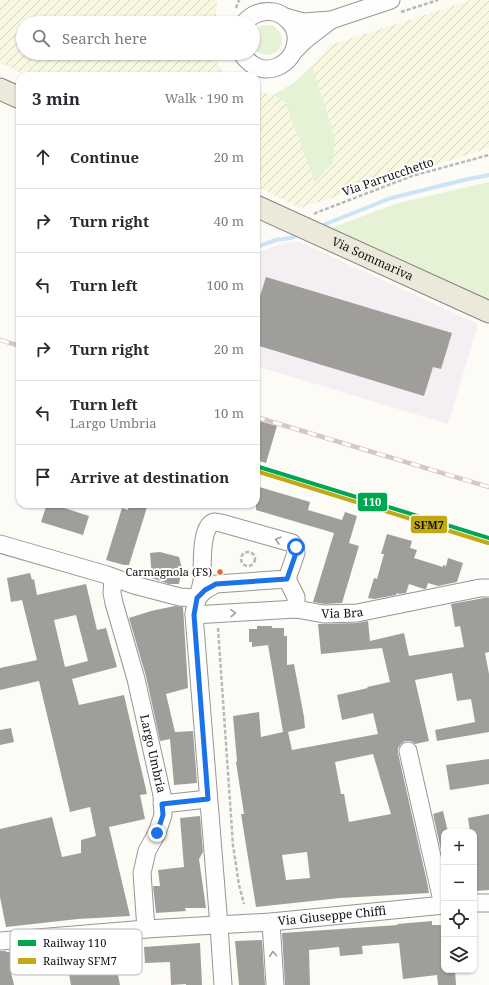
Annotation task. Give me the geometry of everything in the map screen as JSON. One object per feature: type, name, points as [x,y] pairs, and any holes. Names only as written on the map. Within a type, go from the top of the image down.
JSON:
[{"type":"main road","points":[[0,89],[16,96]]},
{"type":"main road","name":"Via Sommariva","points":[[260,208],[489,312]]},
{"type":"street","points":[[246,16],[250,0]]},
{"type":"street","points":[[262,0],[292,24],[296,42],[294,51]]},
{"type":"street","points":[[252,16],[258,12],[267,11],[303,22],[331,20],[396,6]]},
{"type":"street","points":[[247,60],[255,66],[264,69],[282,65],[305,40],[331,20]]},
{"type":"street","points":[[222,985],[219,926],[194,615],[202,579],[204,540],[208,527],[215,522],[292,543],[296,547],[296,553],[287,579],[296,597],[296,609]]},
{"type":"street","points":[[0,544],[180,597],[197,598],[205,590],[216,584],[287,579]]},
{"type":"street","name":"Largo Umbria","points":[[113,578],[113,598],[136,679],[162,795],[163,815],[157,833],[147,851],[142,873],[146,929]]},
{"type":"street","name":"Via Bra","points":[[194,615],[296,609],[324,614],[356,613],[480,588],[489,588]]},
{"type":"street","points":[[408,750],[443,901]]},
{"type":"street","points":[[162,804],[208,799]]},
{"type":"street","points":[[477,903],[489,903]]},
{"type":"street","name":"Via Giuseppe Chiffi","points":[[142,929],[271,922],[441,905]]},
{"type":"street","points":[[271,922],[275,985]]},
{"type":"street","name":"Via Giuseppe Chiffi","points":[[0,939],[10,938]]},
{"type":"path","points":[[396,6],[438,0]]},
{"type":"path","name":"Via Parrucchetto","points":[[306,229],[318,212],[412,176],[489,155]]},
{"type":"path","points":[[249,546],[249,552]]},
{"type":"path","points":[[249,552],[253,554],[255,560],[253,563],[247,565],[242,561],[242,557],[245,553],[249,552]]},
{"type":"path","points":[[217,614],[233,845],[239,885],[244,904]]},
{"type":"shaded area","points":[[300,242],[478,324],[448,424],[260,367],[260,252],[284,243]]},
{"type":"green space","points":[[0,0],[217,0],[216,16],[16,16],[16,60],[214,60],[223,72],[19,72],[0,63]]},
{"type":"green space","points":[[472,0],[489,0],[489,148],[300,208],[260,188],[260,92],[274,95],[295,82],[312,66],[330,45]]},
{"type":"green space","points":[[267,25],[273,26],[278,29],[281,34],[281,46],[278,51],[267,55],[260,53],[260,27]]},
{"type":"green space","points":[[312,66],[335,138],[332,164],[315,182],[285,102],[274,95],[295,82]]},
{"type":"green space","points":[[489,182],[489,305],[326,230],[398,203]]},
{"type":"building","points":[[266,277],[452,333],[441,369],[433,367],[424,396],[260,346],[260,296]]},
{"type":"building","points":[[260,421],[277,426],[266,463],[260,461]]},
{"type":"building","points":[[260,487],[310,502],[308,510],[342,520],[345,512],[357,516],[349,543],[359,546],[342,603],[325,604],[313,602],[334,533],[256,510],[256,508],[260,508]]},
{"type":"building","points":[[46,508],[64,508],[89,516],[83,535],[41,522]]},
{"type":"building","points":[[122,508],[128,510],[128,508],[147,508],[129,565],[124,565],[106,560]]},
{"type":"building","points":[[387,534],[412,541],[410,548],[417,550],[414,558],[443,567],[443,565],[446,566],[448,558],[463,563],[457,582],[438,586],[428,583],[426,589],[409,584],[406,593],[397,593],[396,595],[374,599],[368,598],[374,578],[377,579],[384,554],[381,554]]},
{"type":"building","points":[[160,552],[179,557],[182,568],[179,584],[169,584],[152,578],[150,553]]},
{"type":"building","points":[[30,573],[32,580],[34,579],[37,595],[86,584],[97,630],[106,628],[117,667],[72,679],[79,705],[124,695],[147,794],[140,795],[145,819],[109,827],[130,916],[78,919],[6,927],[0,897],[0,829],[52,817],[62,857],[81,853],[81,840],[96,836],[90,807],[70,812],[39,681],[0,690],[0,668],[37,660],[22,600],[11,602],[7,578]],"holes":[[[76,615],[88,661],[65,667],[54,620]]]},
{"type":"building","points":[[489,598],[489,652],[485,653],[489,674],[489,732],[437,741],[435,730],[475,722],[471,699],[457,701],[452,673],[415,680],[429,741],[415,744],[411,741],[405,741],[398,748],[398,753],[429,893],[340,898],[256,907],[241,814],[244,814],[236,762],[233,716],[259,712],[261,737],[283,732],[268,645],[252,647],[252,642],[249,642],[249,629],[257,629],[257,626],[284,628],[284,636],[287,636],[287,665],[294,664],[305,728],[288,732],[292,750],[378,734],[373,713],[342,720],[337,695],[390,682],[382,648],[321,654],[318,624],[357,623],[368,621],[370,641],[404,633],[409,656],[464,647],[460,626],[455,627],[451,604]],"holes":[[[373,754],[391,814],[349,822],[344,794],[341,794],[335,762]],[[307,852],[310,878],[286,880],[282,855]]]},
{"type":"building","points":[[175,606],[183,607],[188,688],[166,694],[175,732],[193,731],[197,783],[174,785],[170,739],[160,741],[146,676],[129,618],[151,611]]},
{"type":"building","points":[[11,728],[14,742],[0,745],[0,730]]},
{"type":"building","points":[[489,759],[489,784],[450,790],[446,765]]},
{"type":"building","points":[[443,811],[447,829],[441,829],[441,850],[433,814]]},
{"type":"building","points":[[489,814],[489,890],[477,891],[477,829],[470,829],[468,818]]},
{"type":"building","points":[[200,816],[203,852],[199,859],[206,908],[185,908],[186,911],[156,913],[153,886],[160,886],[158,870],[184,867],[180,818]]},
{"type":"building","points":[[432,921],[432,925],[441,925],[441,973],[455,973],[456,985],[438,985],[437,975],[403,979],[399,943],[362,946],[363,954],[340,956],[339,947],[309,950],[310,985],[285,985],[282,933],[398,925],[397,924]]},
{"type":"building","points":[[262,940],[265,985],[239,985],[235,941]]},
{"type":"building","points":[[200,943],[202,985],[171,985],[170,962],[145,963],[144,947]]},
{"type":"building","points":[[0,951],[10,952],[10,975],[12,975],[14,985],[0,985]]},
{"type":"building","points":[[69,975],[118,975],[120,985],[71,985]]},
{"type":"waterway","points":[[318,227],[391,198],[489,175]]},
{"type":"waterway","points":[[260,246],[276,240],[291,238],[300,234]]},
{"type":"railway","points":[[0,340],[16,345]]},
{"type":"railway","points":[[260,418],[489,487]]},
{"type":"rail line","name":"110","points":[[260,467],[489,538]]},
{"type":"rail line","name":"SFM7","points":[[260,472],[488,543]]},
{"type":"place","name":"Carmagnola (FS)","points":[[220,572]]},
{"type":"route","points":[[157,833],[163,815],[162,804],[208,799],[194,615],[197,598],[205,590],[216,584],[287,579],[296,553],[296,547]]}]
